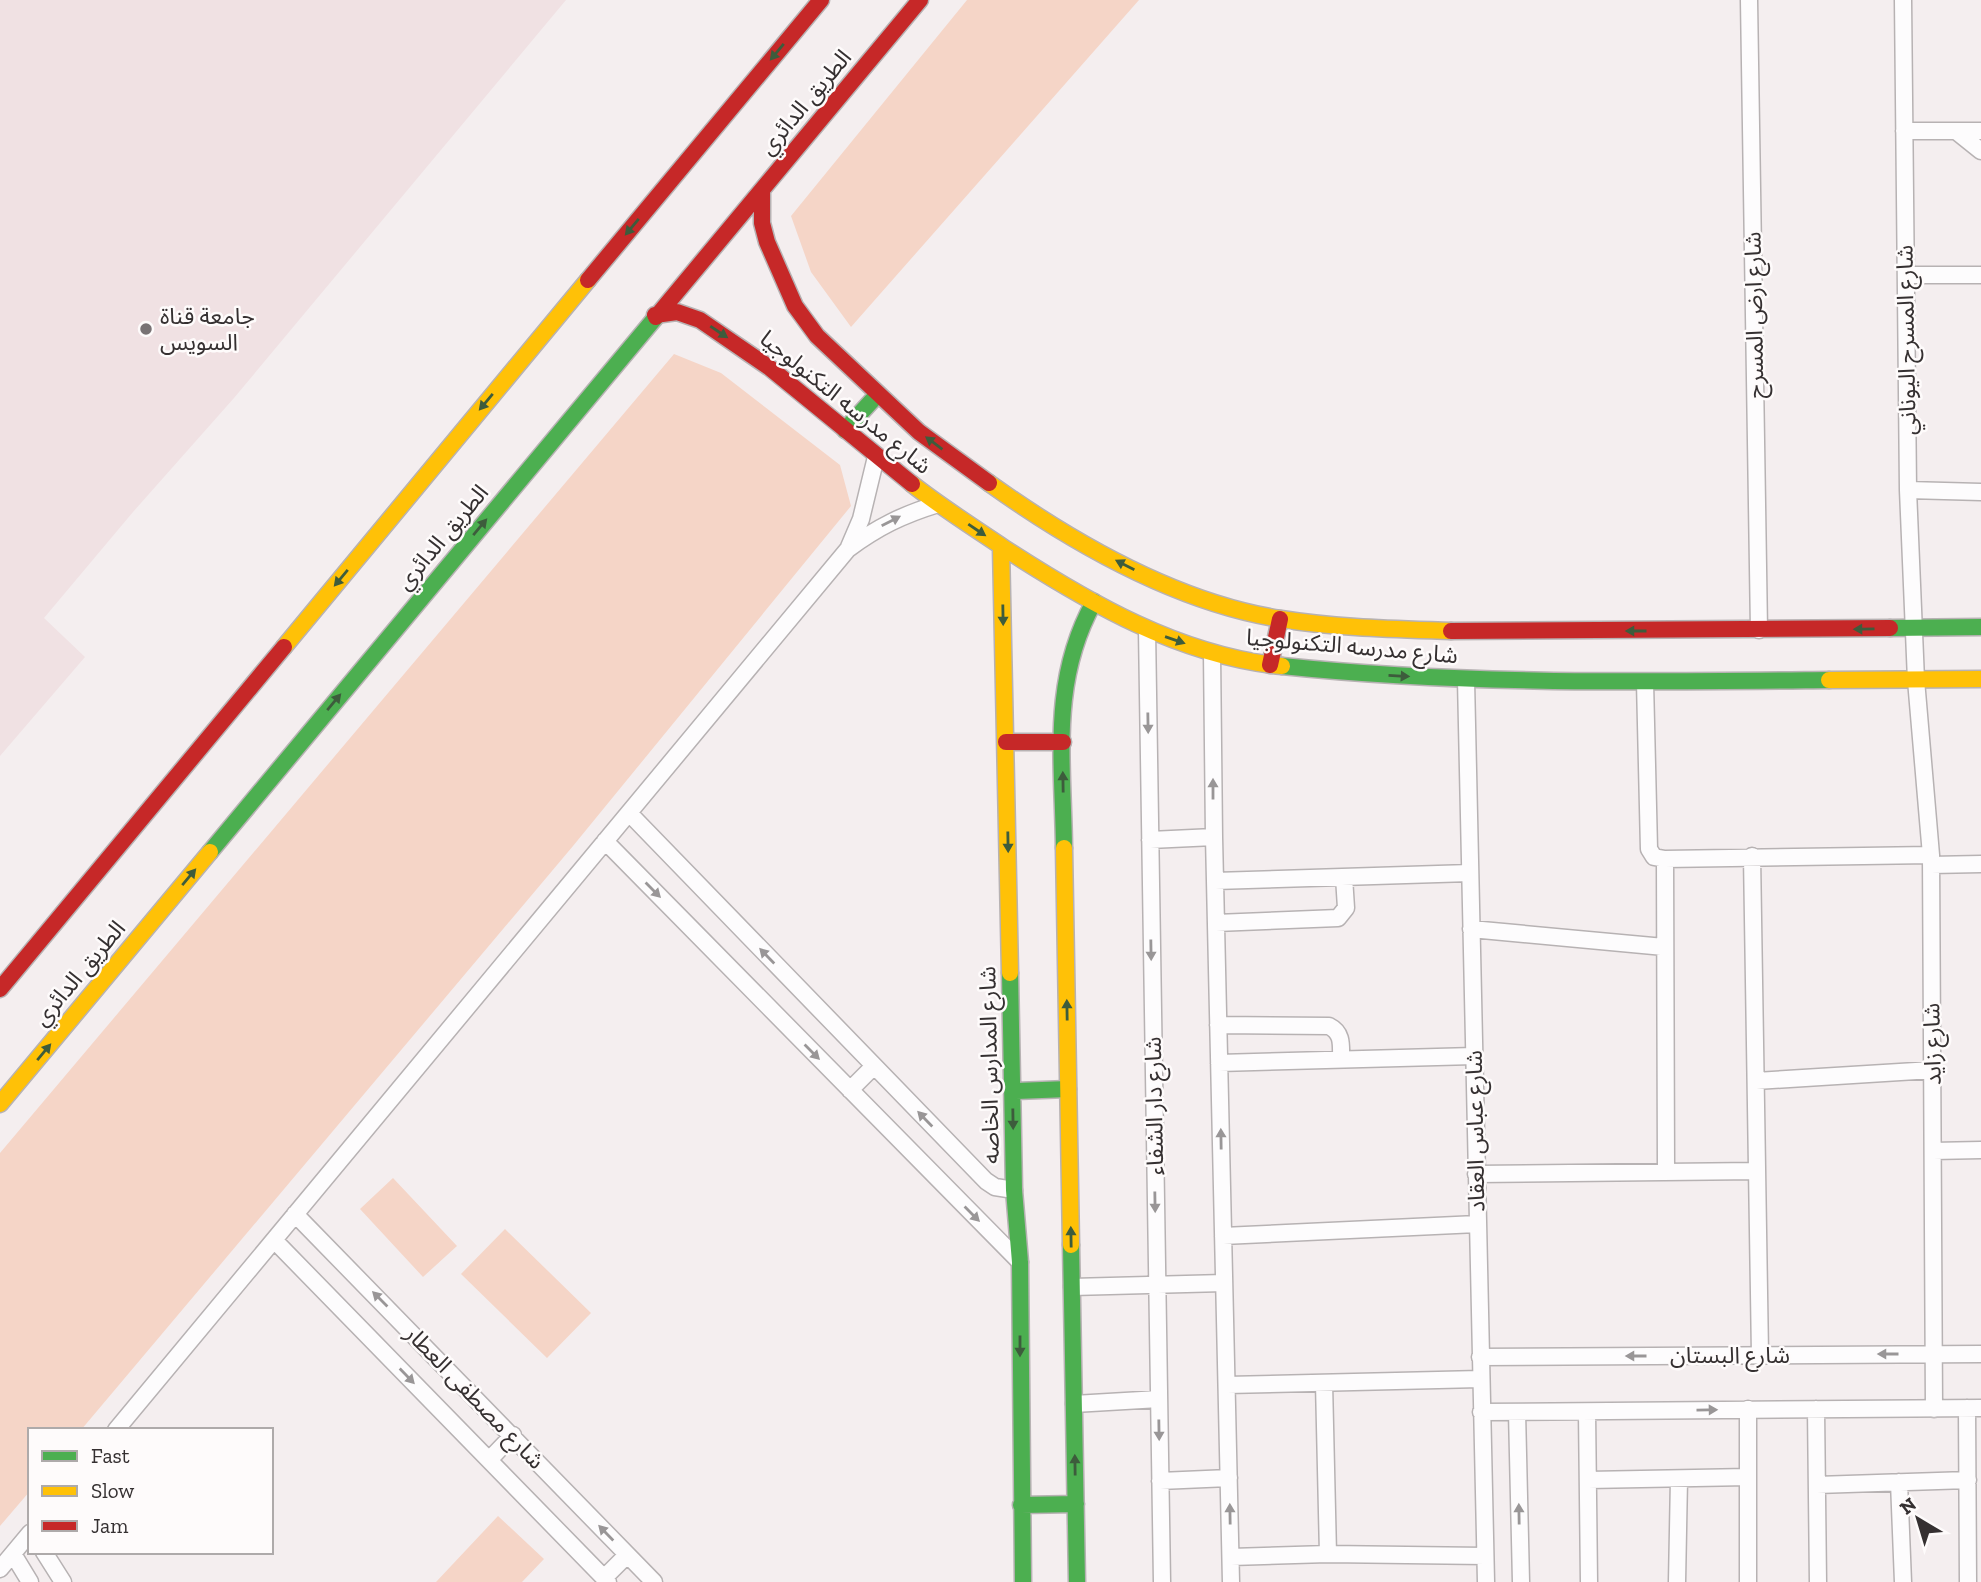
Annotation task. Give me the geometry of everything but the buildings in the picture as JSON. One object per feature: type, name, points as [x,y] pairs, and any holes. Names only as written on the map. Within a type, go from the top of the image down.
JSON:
[{"type":"street","points":[[0,989],[821,0]]},
{"type":"street","name":"الطريق الدائري","points":[[0,1104],[920,0]]},
{"type":"street","name":"شارع ارض المسرح","points":[[1749,0],[1759,631]]},
{"type":"street","name":"شارع المسرح اليوناني","points":[[1903,0],[1908,490],[1916,680]]},
{"type":"street","points":[[1904,131],[1981,131]]},
{"type":"street","points":[[1956,131],[1981,150]]},
{"type":"street","name":"شارع مدرسه التكنولوجيا","points":[[762,190],[762,223],[767,242],[795,306],[817,336],[919,432],[1027,509],[1090,547],[1136,571],[1211,602],[1280,619],[1363,628],[1465,632],[1981,627]]},
{"type":"street","points":[[1906,275],[1981,275]]},
{"type":"street","name":"شارع مدرسه التكنولوجيا","points":[[655,315],[677,312],[700,320],[762,362],[876,457],[1001,547],[1146,630],[1212,653],[1270,665],[1347,673],[1466,680],[1645,682],[1981,679]]},
{"type":"street","points":[[845,430],[878,394]]},
{"type":"street","points":[[848,549],[861,519],[876,457]]},
{"type":"street","points":[[1908,490],[1981,492]]},
{"type":"street","points":[[118,1428],[848,549],[876,529],[906,514],[938,504]]},
{"type":"street","name":"شارع المدارس الخاصه","points":[[1001,547],[1014,1190],[1020,1262],[1023,1582]]},
{"type":"street","points":[[1077,1582],[1062,702],[1067,663],[1083,620],[1094,602]]},
{"type":"street","points":[[1270,665],[1280,619]]},
{"type":"street","name":"شارع دار الشفاء","points":[[1146,630],[1162,1582]]},
{"type":"street","points":[[1212,653],[1231,1582]]},
{"type":"street","name":"شارع عباس العقاد","points":[[1466,680],[1486,1582]]},
{"type":"street","name":"شارع زايد","points":[[1916,680],[1931,860],[1934,1409]]},
{"type":"street","points":[[1645,682],[1649,849],[1654,857],[1665,859],[1752,856],[1931,860],[1981,864]]},
{"type":"street","points":[[1006,742],[1063,741]]},
{"type":"street","points":[[629,813],[986,1181],[995,1187],[1014,1190]]},
{"type":"street","points":[[1150,840],[1214,837]]},
{"type":"street","points":[[605,841],[1020,1262]]},
{"type":"street","points":[[1752,856],[1760,1355]]},
{"type":"street","points":[[1665,859],[1666,1172]]},
{"type":"street","points":[[1215,881],[1470,873]]},
{"type":"street","points":[[1216,923],[1338,918],[1346,908],[1344,877]]},
{"type":"street","points":[[1471,929],[1664,947]]},
{"type":"street","points":[[1218,1026],[1329,1026],[1340,1038],[1341,1059]]},
{"type":"street","points":[[1219,1063],[1474,1056]]},
{"type":"street","points":[[850,1090],[874,1066]]},
{"type":"street","points":[[1756,1081],[1932,1070]]},
{"type":"street","points":[[1013,1091],[1068,1089]]},
{"type":"street","points":[[1933,1151],[1981,1150]]},
{"type":"street","points":[[1476,1174],[1757,1171]]},
{"type":"street","name":"شارع مصطفى العطار","points":[[295,1214],[654,1582]]},
{"type":"street","points":[[1223,1236],[1477,1224]]},
{"type":"street","name":"شارع مصطفى العطار","points":[[274,1240],[606,1580]]},
{"type":"street","points":[[1072,1287],[1224,1283]]},
{"type":"street","name":"شارع البستان","points":[[1480,1357],[1981,1354]]},
{"type":"street","points":[[1227,1385],[1480,1379]]},
{"type":"street","points":[[1324,1383],[1328,1554]]},
{"type":"street","points":[[1074,1404],[1158,1399]]},
{"type":"street","points":[[1481,1412],[1974,1408],[1968,1480],[1968,1582]]},
{"type":"street","points":[[1748,1409],[1748,1582]]},
{"type":"street","points":[[1816,1409],[1818,1582]]},
{"type":"street","points":[[1517,1412],[1521,1582]]},
{"type":"street","points":[[1587,1412],[1588,1582]]},
{"type":"street","points":[[489,1460],[513,1435]]},
{"type":"street","points":[[1588,1480],[1748,1477]]},
{"type":"street","points":[[1160,1481],[1229,1478]]},
{"type":"street","points":[[1677,1582],[1679,1479]]},
{"type":"street","points":[[1817,1485],[1968,1480]]},
{"type":"street","points":[[1899,1482],[1903,1582]]},
{"type":"street","points":[[1021,1505],[1076,1504]]},
{"type":"street","points":[[0,1569],[28,1535]]},
{"type":"street","points":[[13,1554],[30,1582]]},
{"type":"street","points":[[45,1554],[62,1582]]},
{"type":"street","points":[[1231,1557],[1328,1554],[1485,1556]]},
{"type":"street","points":[[606,1580],[627,1555]]},
{"type":"shaded area","name":"جامعة قناة السويس","points":[[0,0],[566,0],[234,398],[44,618],[85,657],[0,756]]},
{"type":"shaded area","points":[[967,0],[1139,0],[851,327],[811,272],[791,216]]},
{"type":"shaded area","points":[[674,354],[721,373],[840,465],[851,506],[573,846],[83,1428],[28,1428],[28,1493],[0,1526],[0,1153]]},
{"type":"shaded area","points":[[393,1178],[457,1246],[423,1277],[360,1209]]},
{"type":"shaded area","points":[[505,1229],[591,1313],[547,1358],[461,1274]]},
{"type":"shaded area","points":[[498,1516],[544,1559],[522,1582],[436,1582]]},
{"type":"traffic: fast","points":[[210,852],[656,317]]},
{"type":"traffic: fast","points":[[845,430],[878,394]]},
{"type":"traffic: fast","points":[[1064,848],[1061,753],[1065,692],[1080,632],[1094,602]]},
{"type":"traffic: fast","points":[[1890,628],[1981,627]]},
{"type":"traffic: fast","points":[[1282,666],[1487,679],[1829,680]]},
{"type":"traffic: fast","points":[[1010,973],[1014,1190],[1020,1262],[1023,1582]]},
{"type":"traffic: fast","points":[[1013,1091],[1068,1089]]},
{"type":"traffic: fast","points":[[1071,1245],[1077,1582]]},
{"type":"traffic: fast","points":[[1021,1505],[1076,1504]]},
{"type":"traffic: slow","points":[[284,647],[588,280]]},
{"type":"traffic: slow","points":[[989,483],[1056,527],[1128,568],[1204,599],[1242,611],[1302,622],[1366,628],[1451,631]]},
{"type":"traffic: slow","points":[[912,484],[957,517],[1102,607],[1172,639],[1207,651],[1282,666]]},
{"type":"traffic: slow","points":[[1001,547],[1010,973]]},
{"type":"traffic: slow","points":[[1829,680],[1981,679]]},
{"type":"traffic: slow","points":[[1064,848],[1071,1245]]},
{"type":"traffic: slow","points":[[0,1104],[210,852]]},
{"type":"traffic: jam","points":[[588,280],[821,0]]},
{"type":"traffic: jam","points":[[656,317],[920,0]]},
{"type":"traffic: jam","points":[[762,190],[762,223],[767,242],[795,306],[817,336],[919,432],[989,483]]},
{"type":"traffic: jam","points":[[655,315],[677,312],[700,320],[770,368],[912,484]]},
{"type":"traffic: jam","points":[[1270,665],[1280,619]]},
{"type":"traffic: jam","points":[[1451,631],[1890,628]]},
{"type":"traffic: jam","points":[[0,989],[284,647]]},
{"type":"traffic: jam","points":[[1006,742],[1063,742]]},
{"type":"place","name":"جامعة قناة السويس","points":[[146,329]]}]
